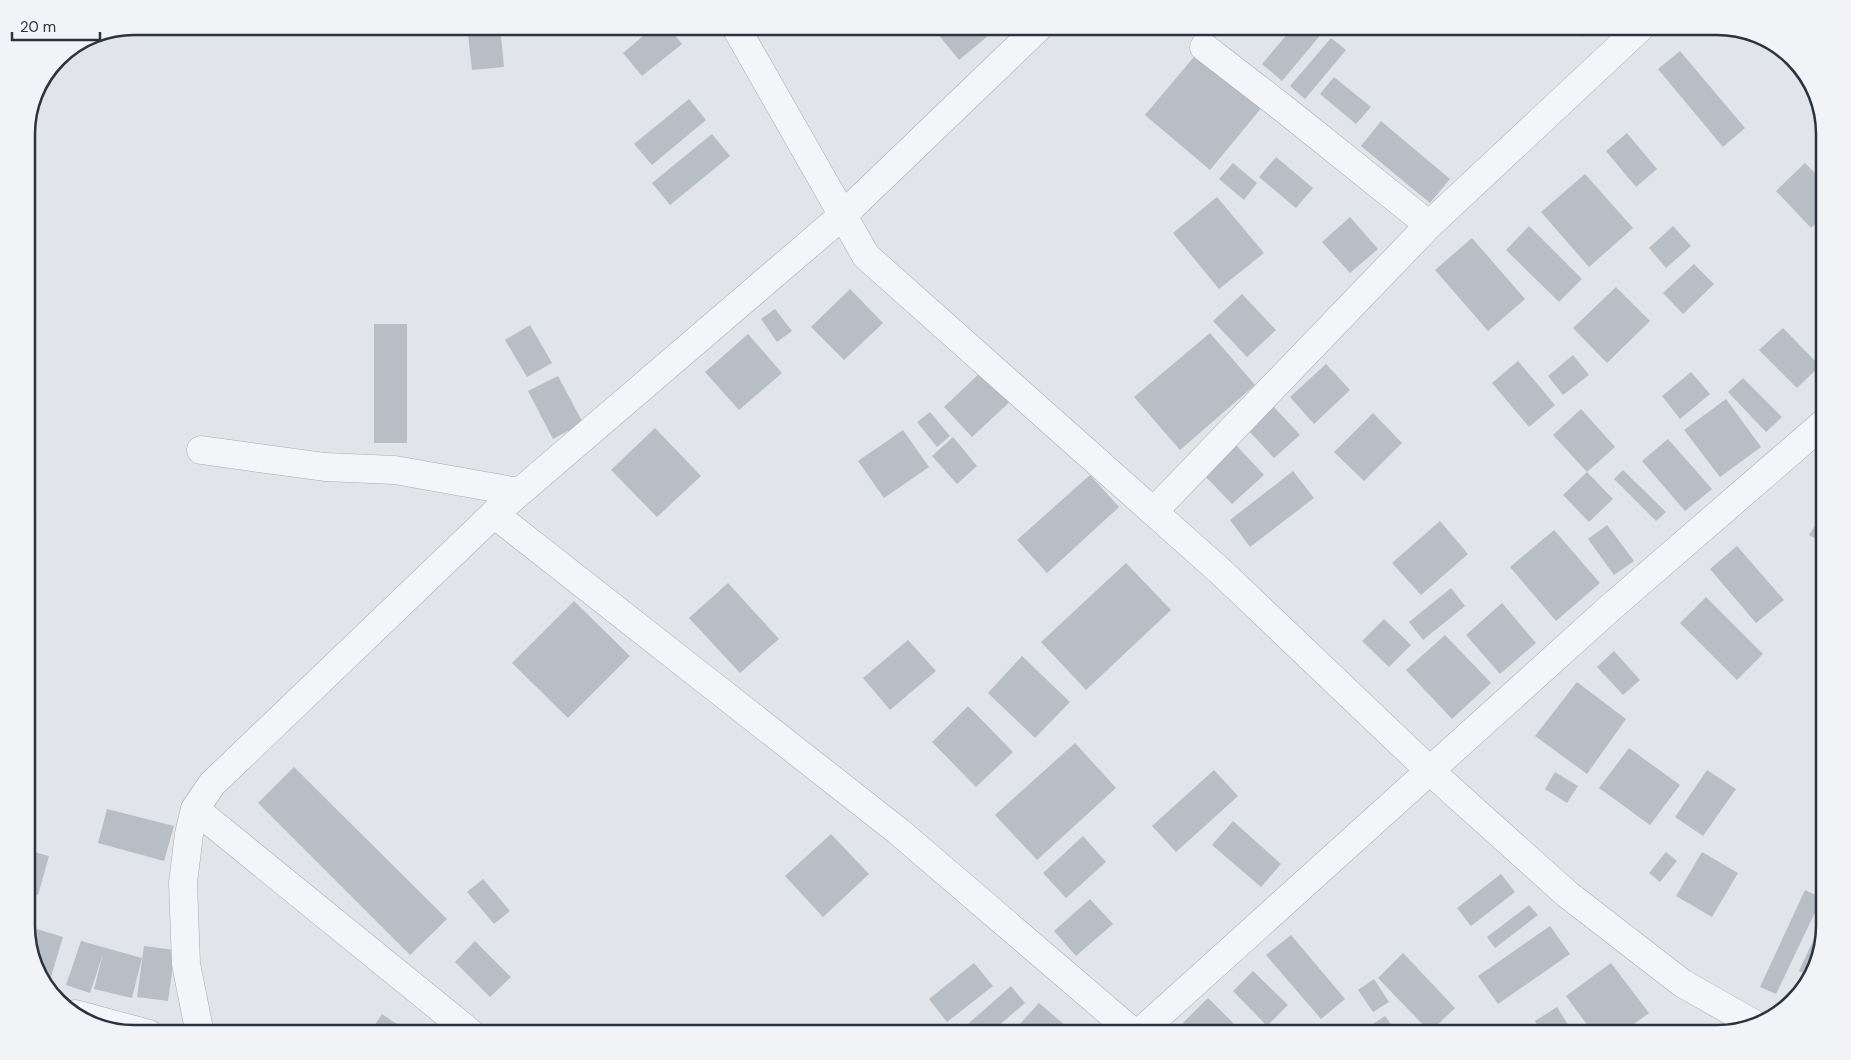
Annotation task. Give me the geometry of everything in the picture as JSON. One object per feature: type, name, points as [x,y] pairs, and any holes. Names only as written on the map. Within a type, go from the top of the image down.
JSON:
[{"type":"street","points":[[741,35],[866,256],[1154,511],[1220,571],[1430,771],[1575,900],[1682,983],[1747,1020]]},
{"type":"street","points":[[198,1025],[186,964],[183,883],[189,834],[195,808],[212,784],[518,492],[843,216],[1031,35]]},
{"type":"street","points":[[1154,511],[1429,225],[1632,35]]},
{"type":"street","points":[[1204,48],[1288,112],[1429,225]]},
{"type":"street","points":[[1146,1025],[1610,608],[1816,430]]},
{"type":"street","points":[[201,450],[325,467],[395,470],[518,492]]},
{"type":"street","points":[[494,514],[898,831],[1125,1025]]},
{"type":"street","points":[[195,808],[461,1025]]},
{"type":"building","points":[[468,35],[501,35],[504,67],[472,70]]},
{"type":"building","points":[[644,35],[674,35],[682,44],[642,76],[623,53]]},
{"type":"building","points":[[939,35],[989,35],[959,60]]},
{"type":"building","points":[[1286,35],[1320,35],[1282,81],[1262,64]]},
{"type":"building","points":[[1331,38],[1346,50],[1305,99],[1290,86]]},
{"type":"building","points":[[1680,51],[1745,128],[1723,147],[1658,69]]},
{"type":"building","points":[[1198,52],[1263,106],[1210,170],[1145,115]]},
{"type":"building","points":[[1334,77],[1371,107],[1356,124],[1320,94]]},
{"type":"building","points":[[689,99],[706,120],[652,165],[634,144]]},
{"type":"building","points":[[1381,121],[1450,179],[1430,203],[1361,146]]},
{"type":"building","points":[[1627,133],[1657,169],[1636,187],[1606,151]]},
{"type":"building","points":[[712,134],[730,156],[670,205],[652,183]]},
{"type":"building","points":[[1276,157],[1313,188],[1296,208],[1259,177]]},
{"type":"building","points":[[1233,163],[1257,183],[1244,200],[1219,179]]},
{"type":"building","points":[[1805,163],[1816,174],[1816,223],[1811,228],[1776,191]]},
{"type":"building","points":[[1585,174],[1633,228],[1589,267],[1541,212]]},
{"type":"building","points":[[1217,197],[1264,253],[1219,289],[1173,233]]},
{"type":"building","points":[[1350,217],[1378,249],[1350,273],[1322,242]]},
{"type":"building","points":[[1529,226],[1582,279],[1559,302],[1506,250]]},
{"type":"building","points":[[1673,226],[1691,246],[1666,268],[1649,248]]},
{"type":"building","points":[[1472,238],[1525,299],[1488,331],[1435,270]]},
{"type":"building","points":[[1694,264],[1714,284],[1683,314],[1663,293]]},
{"type":"building","points":[[1616,287],[1650,321],[1607,363],[1573,328]]},
{"type":"building","points":[[850,289],[883,323],[844,360],[811,327]]},
{"type":"building","points":[[1242,294],[1276,330],[1247,357],[1213,321]]},
{"type":"building","points":[[775,309],[792,331],[777,342],[761,319]]},
{"type":"building","points":[[374,324],[407,324],[407,443],[374,443]]},
{"type":"building","points":[[530,325],[552,363],[527,377],[505,340]]},
{"type":"building","points":[[1783,328],[1816,362],[1816,370],[1797,388],[1759,350]]},
{"type":"building","points":[[1210,333],[1255,385],[1180,450],[1134,397]]},
{"type":"building","points":[[748,334],[782,373],[739,410],[705,372]]},
{"type":"building","points":[[1573,355],[1589,375],[1563,395],[1548,376]]},
{"type":"building","points":[[1518,361],[1555,405],[1529,427],[1492,383]]},
{"type":"building","points":[[1326,364],[1350,390],[1314,424],[1290,397]]},
{"type":"building","points":[[985,368],[1014,398],[972,437],[944,407]]},
{"type":"building","points":[[1691,372],[1710,394],[1680,419],[1662,396]]},
{"type":"building","points":[[558,376],[583,423],[553,439],[528,391]]},
{"type":"building","points":[[1743,378],[1782,417],[1766,432],[1728,392]]},
{"type":"building","points":[[1726,399],[1761,447],[1720,477],[1684,430]]},
{"type":"building","points":[[1274,407],[1300,435],[1274,458],[1248,430]]},
{"type":"building","points":[[1581,409],[1615,447],[1587,472],[1553,435]]},
{"type":"building","points":[[930,412],[950,436],[937,447],[917,422]]},
{"type":"building","points":[[1373,413],[1402,443],[1364,481],[1334,452]]},
{"type":"building","points":[[655,428],[701,476],[657,517],[611,470]]},
{"type":"building","points":[[903,430],[929,467],[884,498],[858,461]]},
{"type":"building","points":[[953,437],[977,466],[957,484],[932,456]]},
{"type":"building","points":[[1668,439],[1712,489],[1685,511],[1642,461]]},
{"type":"building","points":[[1236,445],[1264,475],[1232,504],[1204,475]]},
{"type":"building","points":[[1623,470],[1666,512],[1656,521],[1614,479]]},
{"type":"building","points":[[1293,471],[1314,498],[1250,547],[1230,520]]},
{"type":"building","points":[[1587,472],[1613,499],[1589,522],[1563,495]]},
{"type":"building","points":[[1090,475],[1119,507],[1047,573],[1017,540]]},
{"type":"building","points":[[1440,521],[1468,554],[1421,595],[1392,563]]},
{"type":"building","points":[[1816,524],[1816,539],[1809,535]]},
{"type":"building","points":[[1607,525],[1634,561],[1614,575],[1588,539]]},
{"type":"building","points":[[1554,530],[1600,583],[1556,621],[1510,567]]},
{"type":"building","points":[[1737,546],[1784,600],[1756,623],[1710,569]]},
{"type":"building","points":[[1126,563],[1171,610],[1086,690],[1041,642]]},
{"type":"building","points":[[728,583],[779,639],[740,673],[689,618]]},
{"type":"building","points":[[1451,588],[1465,606],[1423,640],[1409,622]]},
{"type":"building","points":[[1706,597],[1763,654],[1737,680],[1680,623]]},
{"type":"building","points":[[574,601],[630,656],[568,718],[512,663]]},
{"type":"building","points":[[1502,603],[1536,643],[1500,674],[1466,635]]},
{"type":"building","points":[[1384,619],[1411,645],[1389,667],[1362,641]]},
{"type":"building","points":[[1445,635],[1491,683],[1452,719],[1406,670]]},
{"type":"building","points":[[908,640],[936,671],[890,710],[863,678]]},
{"type":"building","points":[[1614,651],[1640,680],[1623,695],[1597,667]]},
{"type":"building","points":[[1022,656],[1070,702],[1035,738],[988,693]]},
{"type":"building","points":[[1577,682],[1626,719],[1587,774],[1535,736]]},
{"type":"building","points":[[968,706],[1013,752],[976,787],[932,742]]},
{"type":"building","points":[[1075,743],[1116,788],[1037,860],[995,815]]},
{"type":"building","points":[[1629,748],[1680,785],[1650,825],[1599,788]]},
{"type":"building","points":[[294,767],[447,919],[410,955],[258,803]]},
{"type":"building","points":[[1214,770],[1238,796],[1176,852],[1152,826]]},
{"type":"building","points":[[1707,770],[1736,789],[1703,836],[1675,817]]},
{"type":"building","points":[[1555,772],[1578,786],[1567,803],[1545,789]]},
{"type":"building","points":[[107,809],[174,826],[164,861],[98,843]]},
{"type":"building","points":[[1233,821],[1281,864],[1261,887],[1212,845]]},
{"type":"building","points":[[831,834],[869,874],[823,917],[785,876]]},
{"type":"building","points":[[1083,836],[1106,862],[1066,898],[1043,873]]},
{"type":"building","points":[[35,852],[49,856],[38,895],[35,894]]},
{"type":"building","points":[[1666,852],[1677,861],[1660,882],[1649,873]]},
{"type":"building","points":[[1702,852],[1738,873],[1712,917],[1676,896]]},
{"type":"building","points":[[1501,874],[1515,892],[1471,926],[1457,908]]},
{"type":"building","points":[[483,879],[510,911],[494,924],[467,892]]},
{"type":"building","points":[[1805,890],[1816,895],[1816,911],[1776,994],[1760,987]]},
{"type":"building","points":[[1090,899],[1113,924],[1076,956],[1054,931]]},
{"type":"building","points":[[1529,905],[1538,915],[1495,948],[1487,937]]},
{"type":"building","points":[[1550,926],[1570,954],[1498,1004],[1478,976]]},
{"type":"building","points":[[37,929],[63,937],[50,979],[40,958],[35,935]]},
{"type":"building","points":[[1291,935],[1345,999],[1321,1019],[1266,955]]},
{"type":"building","points":[[1815,936],[1813,952],[1804,974],[1799,971]]},
{"type":"building","points":[[81,941],[142,958],[132,998],[94,989],[103,954],[90,993],[66,985]]},
{"type":"building","points":[[475,941],[511,977],[490,997],[455,962]]},
{"type":"building","points":[[144,946],[175,950],[168,1001],[137,997]]},
{"type":"building","points":[[1403,953],[1455,1008],[1437,1025],[1423,1025],[1378,978]]},
{"type":"building","points":[[974,963],[993,986],[947,1022],[929,999]]},
{"type":"building","points":[[1611,963],[1649,1013],[1632,1025],[1587,1025],[1566,996]]},
{"type":"building","points":[[1253,971],[1288,1005],[1266,1025],[1233,991]]},
{"type":"building","points":[[1374,979],[1389,1002],[1373,1012],[1358,990]]},
{"type":"building","points":[[1011,986],[1025,1003],[999,1025],[968,1024]]},
{"type":"building","points":[[1208,998],[1235,1025],[1181,1025]]},
{"type":"building","points":[[1039,1003],[1065,1025],[1019,1025]]},
{"type":"building","points":[[1557,1007],[1568,1025],[1537,1025],[1535,1021]]},
{"type":"building","points":[[382,1014],[398,1025],[375,1025]]},
{"type":"building","points":[[1385,1016],[1392,1025],[1372,1025]]}]
